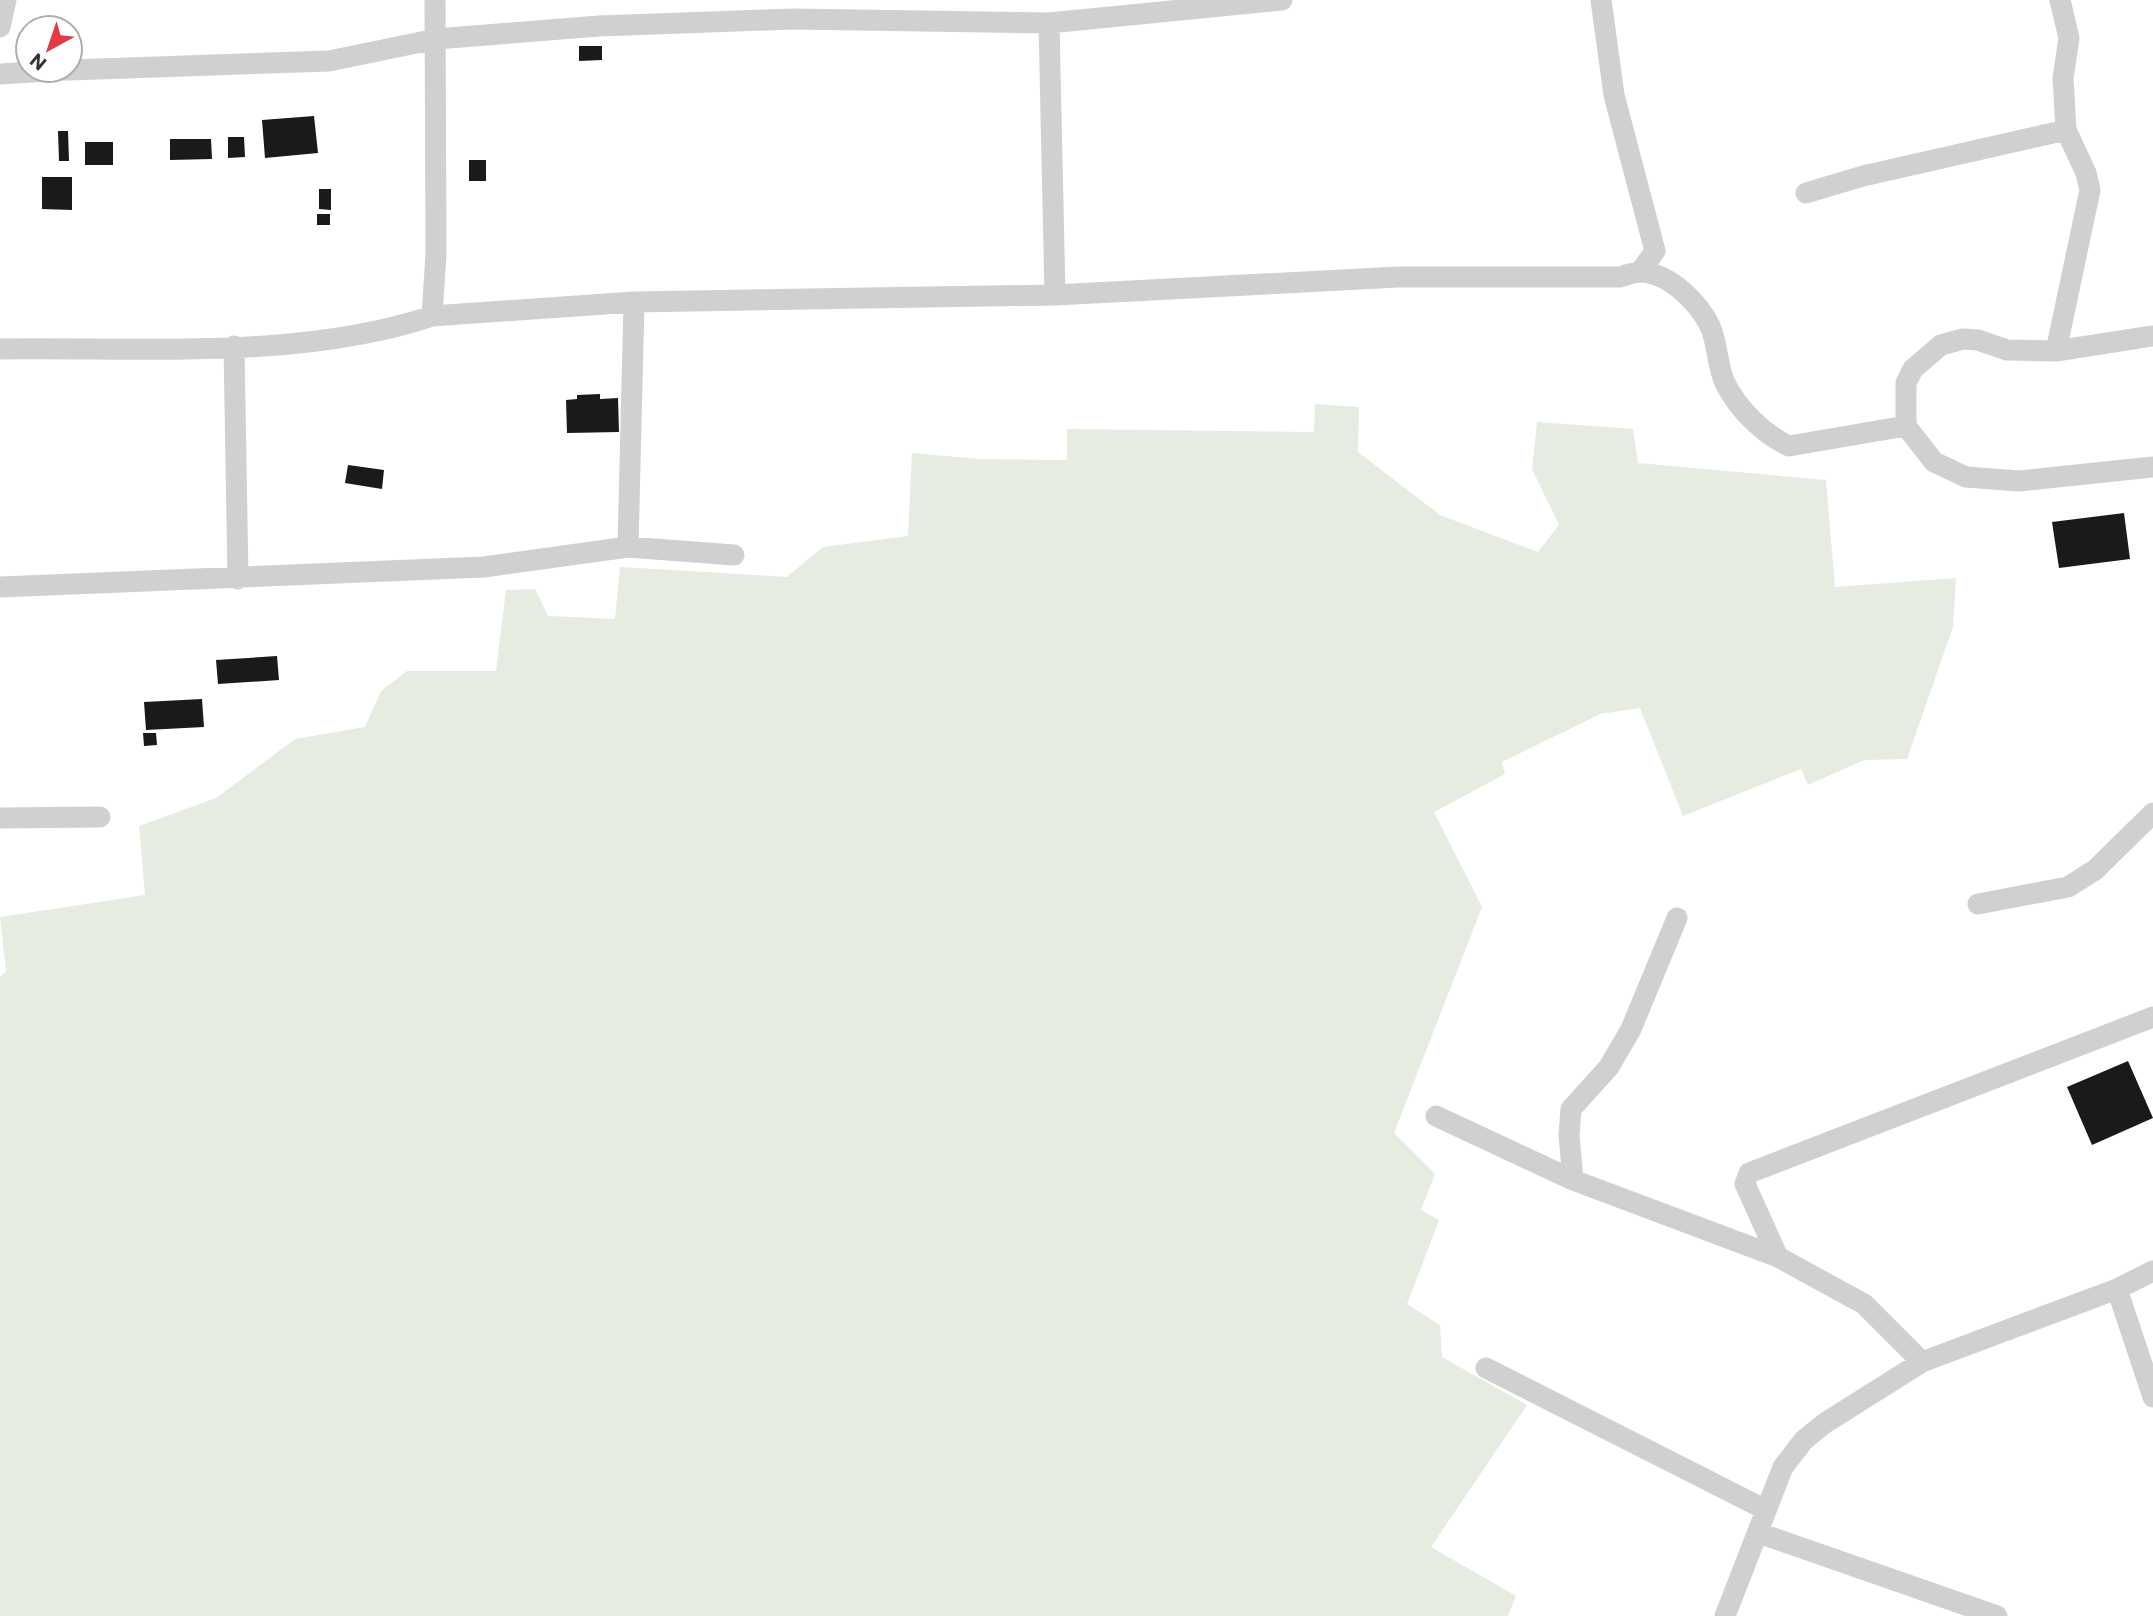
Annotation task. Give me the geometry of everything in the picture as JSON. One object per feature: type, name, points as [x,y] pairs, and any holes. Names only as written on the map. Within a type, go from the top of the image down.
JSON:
[{"type":"street","points":[[0,27],[6,0]]},
{"type":"street","points":[[432,317],[436,254],[435,0]]},
{"type":"street","points":[[84,69],[328,61],[436,39],[599,26],[793,19],[1049,23],[1191,4],[1282,0]]},
{"type":"street","points":[[1601,0],[1614,95],[1655,251],[1667,278],[1694,304],[1710,326],[1725,383],[1744,410],[1773,439],[1789,446],[1906,426]]},
{"type":"street","points":[[2056,351],[2090,190],[2086,173],[2066,130],[2063,78],[2069,38],[2060,0]]},
{"type":"street","points":[[1049,23],[1055,295]]},
{"type":"street","points":[[1806,193],[1863,176],[2066,130]]},
{"type":"street","points":[[1640,272],[1655,251]]},
{"type":"street","points":[[0,349],[234,346],[340,340],[389,331],[432,317],[634,302],[1055,295],[1398,276],[1620,277],[1640,272],[1667,278]]},
{"type":"street","points":[[628,547],[634,302]]},
{"type":"street","points":[[2153,337],[2056,351],[2007,350],[1978,340],[1963,339],[1941,345],[1913,369],[1906,383],[1906,426],[1934,462],[1966,477],[2019,481],[2153,467]]},
{"type":"street","points":[[234,346],[238,579]]},
{"type":"street","points":[[0,587],[484,567],[628,547],[734,555]]},
{"type":"street","points":[[1979,904],[2068,887],[2095,870],[2153,813]]},
{"type":"street","points":[[0,818],[100,817]]},
{"type":"street","points":[[1573,1180],[1569,1135],[1571,1109],[1609,1067],[1631,1029],[1677,918]]},
{"type":"street","points":[[1778,1256],[1745,1184],[1749,1173],[2153,1017]]},
{"type":"street","points":[[1436,1116],[1573,1180],[1778,1256],[1864,1304],[1922,1362]]},
{"type":"street","points":[[1725,1616],[1783,1467],[1804,1440],[1922,1362],[2117,1289],[2153,1271]]},
{"type":"street","points":[[2117,1289],[2153,1397]]},
{"type":"street","points":[[1486,1368],[1766,1510]]},
{"type":"street","points":[[1759,1533],[1997,1616]]},
{"type":"shaded area","points":[[1315,404],[1359,407],[1358,452],[1440,515],[1538,552],[1559,525],[1532,469],[1537,422],[1633,429],[1638,463],[1826,480],[1835,587],[1956,578],[1953,627],[1907,759],[1864,760],[1808,785],[1801,769],[1683,816],[1640,708],[1600,714],[1502,762],[1505,774],[1434,812],[1482,907],[1394,1133],[1435,1174],[1421,1210],[1439,1220],[1407,1304],[1440,1325],[1442,1357],[1527,1405],[1431,1547],[1516,1596],[1508,1616],[0,1616],[0,977],[6,971],[0,917],[145,895],[139,826],[216,798],[295,739],[365,727],[381,691],[407,671],[496,671],[506,590],[535,589],[548,616],[615,619],[620,567],[787,577],[823,547],[908,536],[912,453],[980,459],[1067,460],[1067,429],[1314,432]]},
{"type":"building","points":[[579,46],[602,46],[602,60],[579,61]]},
{"type":"building","points":[[314,116],[318,153],[265,158],[262,120]]},
{"type":"building","points":[[58,131],[68,131],[69,161],[59,161]]},
{"type":"building","points":[[228,137],[244,137],[245,157],[228,158]]},
{"type":"building","points":[[170,139],[211,139],[212,159],[170,160]]},
{"type":"building","points":[[85,142],[113,142],[113,165],[85,165]]},
{"type":"building","points":[[469,160],[486,160],[486,181],[469,181]]},
{"type":"building","points":[[42,177],[72,177],[72,210],[42,209]]},
{"type":"building","points":[[319,189],[331,189],[331,210],[319,209]]},
{"type":"building","points":[[317,214],[330,214],[330,225],[317,225]]},
{"type":"building","points":[[600,394],[600,399],[618,398],[619,432],[567,433],[566,400],[577,399],[577,395]]},
{"type":"building","points":[[348,465],[384,470],[382,489],[345,483]]},
{"type":"building","points":[[2124,513],[2130,559],[2059,568],[2052,522]]},
{"type":"building","points":[[277,656],[279,680],[218,684],[216,660]]},
{"type":"building","points":[[202,699],[204,727],[146,730],[144,702]]},
{"type":"building","points":[[143,733],[156,733],[157,745],[144,746]]},
{"type":"building","points":[[2128,1061],[2153,1118],[2092,1145],[2067,1087]]}]
